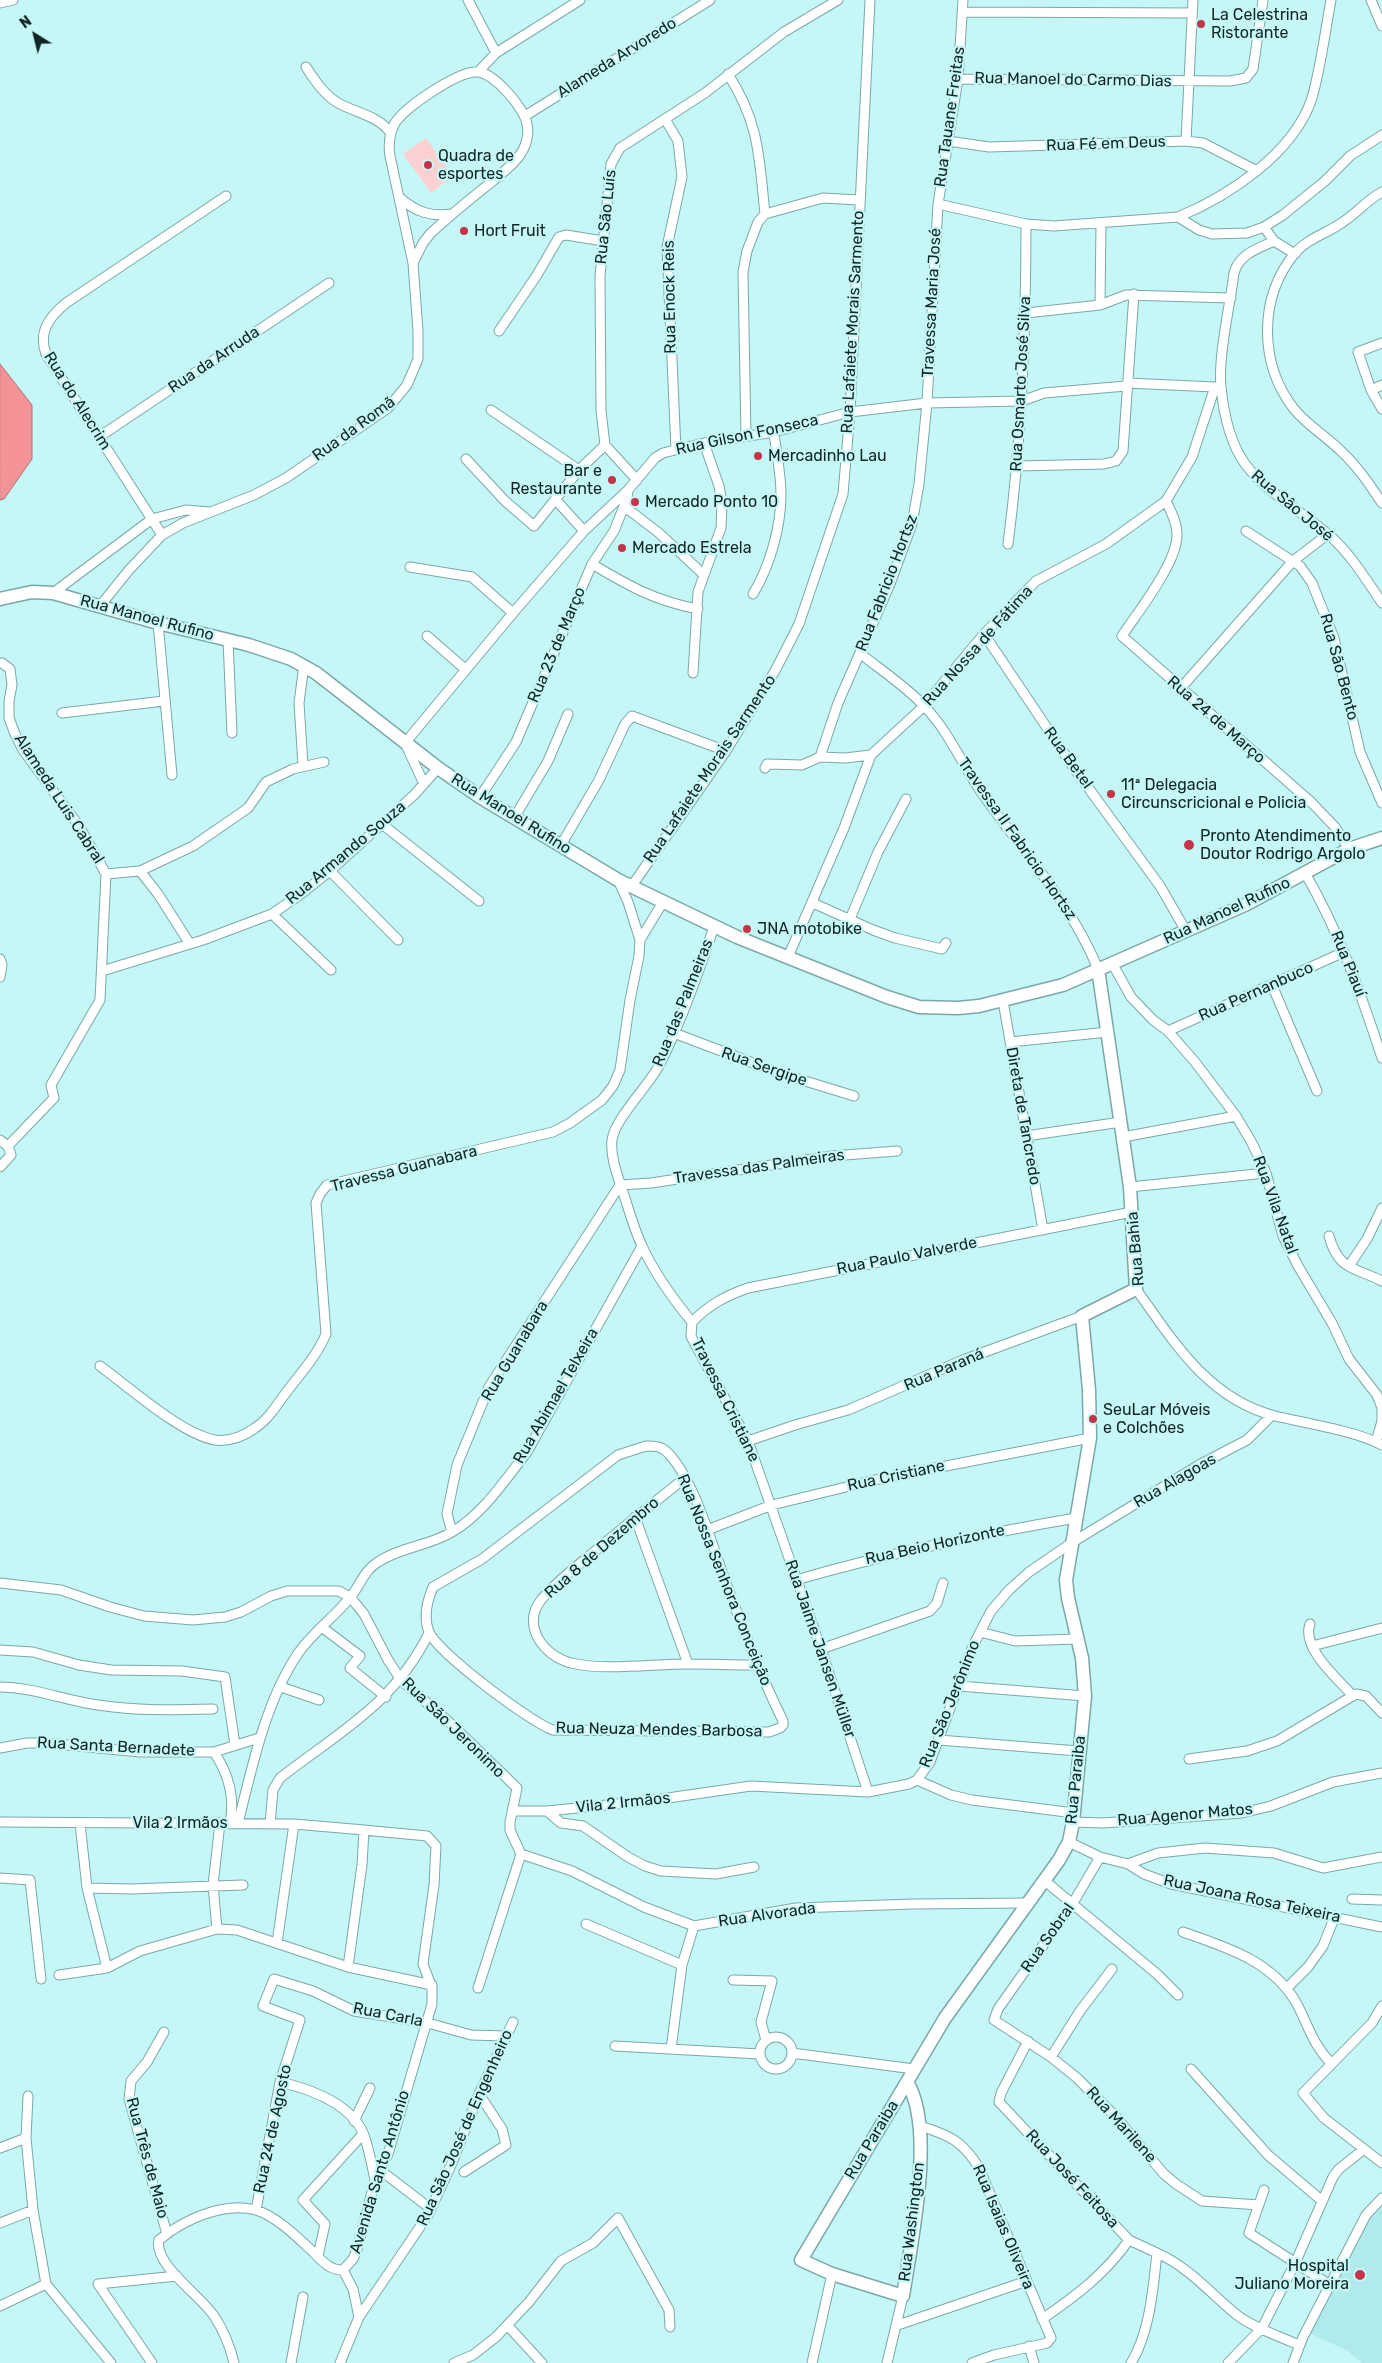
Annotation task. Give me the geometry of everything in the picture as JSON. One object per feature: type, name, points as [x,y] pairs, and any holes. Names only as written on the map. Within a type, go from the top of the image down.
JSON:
[{"type":"street","points":[[0,3],[13,0]]},
{"type":"street","points":[[468,0],[496,53]]},
{"type":"street","points":[[478,72],[496,53],[580,0]]},
{"type":"street","name":"Alameda Arvoredo","points":[[525,116],[710,0]]},
{"type":"street","name":"Rua São Luís","points":[[605,445],[601,410],[600,276],[611,164],[614,155],[629,141],[665,119],[797,23],[838,0]]},
{"type":"street","name":"Rua Lafaiete Morais Sarmento","points":[[631,887],[726,751],[775,671],[802,616],[842,494],[850,412],[870,0]]},
{"type":"street","name":"Rua Tauane Freitas","points":[[938,204],[958,79],[963,0]]},
{"type":"street","points":[[1186,141],[1193,0]]},
{"type":"street","name":"Rua Manoel do Carmo Dias","points":[[958,79],[1230,81],[1246,78],[1253,69],[1263,0]]},
{"type":"street","points":[[938,204],[1026,224],[1054,226],[1100,224],[1178,216],[1209,204],[1257,171],[1290,137],[1303,118],[1311,99],[1331,0]]},
{"type":"street","points":[[1371,0],[1382,26]]},
{"type":"street","points":[[962,12],[1192,13]]},
{"type":"street","points":[[306,67],[330,98],[380,122],[390,132]]},
{"type":"street","points":[[413,263],[423,243],[454,213],[515,161],[522,152],[528,135],[525,116],[494,78],[478,72],[460,76],[448,82],[408,110],[396,121],[390,132],[388,143],[400,198],[409,206],[432,215],[454,213]]},
{"type":"street","points":[[728,74],[743,97],[751,117],[757,140],[765,214]]},
{"type":"street","name":"Rua Enock Reis","points":[[665,119],[678,141],[682,177],[669,228],[667,247],[676,450]]},
{"type":"street","points":[[1178,216],[1199,230],[1212,234],[1247,233],[1264,227],[1283,215],[1325,181],[1350,156],[1382,135]]},
{"type":"street","name":"Rua Fé em Deus","points":[[948,141],[989,146],[1186,141],[1203,143],[1257,171]]},
{"type":"street","points":[[1382,192],[1345,222],[1317,236],[1295,254],[1280,278],[1268,316],[1269,356],[1274,376],[1283,394],[1296,411],[1343,453],[1370,484],[1382,503]]},
{"type":"street","name":"Rua do Alecrim","points":[[162,535],[46,354],[43,345],[45,328],[57,311],[66,303],[226,196]]},
{"type":"street","name":"Rua da Romã","points":[[100,606],[129,570],[162,535],[183,523],[254,495],[286,478],[347,438],[388,408],[408,385],[418,359],[419,345],[413,263],[400,198]]},
{"type":"street","points":[[746,436],[743,272],[758,222],[765,214],[823,198],[859,200]]},
{"type":"street","name":"Travessa Maria José","points":[[927,403],[938,204]]},
{"type":"street","name":"Rua Osmarto José Silva","points":[[1008,544],[1018,466],[1022,401],[1026,312],[1026,224]]},
{"type":"street","points":[[1100,224],[1100,304]]},
{"type":"street","points":[[1264,227],[1274,241],[1295,254]]},
{"type":"street","points":[[498,331],[537,275],[559,237],[566,235],[603,241]]},
{"type":"street","name":"Rua Sâo José","points":[[1274,241],[1251,251],[1239,262],[1234,273],[1218,387],[1229,428],[1235,448],[1249,472],[1271,493],[1328,534],[1343,549],[1382,603]]},
{"type":"street","name":"Rua da Arruda","points":[[99,437],[329,283]]},
{"type":"street","points":[[1026,312],[1100,304],[1126,294],[1231,298]]},
{"type":"street","points":[[1018,466],[1104,464],[1116,461],[1123,451],[1134,294]]},
{"type":"street","points":[[1382,343],[1358,352],[1372,390],[1382,410]]},
{"type":"street","name":"Rua Gilson Fonseca","points":[[405,743],[512,613],[584,531],[628,490],[655,458],[676,450],[704,443],[774,432],[850,412],[927,403],[1022,401],[1044,394],[1127,384],[1218,387]]},
{"type":"street","points":[[1372,390],[1382,386]]},
{"type":"street","name":"Rua Nossa de Fátima","points":[[788,957],[844,828],[871,755],[924,706],[984,634],[1036,582],[1106,544],[1166,501],[1192,457],[1218,387]]},
{"type":"street","name":"Rua Fabricio Hortsz","points":[[820,757],[838,703],[861,654],[912,524],[920,484],[927,403]]},
{"type":"street","points":[[491,410],[579,470]]},
{"type":"street","points":[[754,594],[766,569],[780,508],[780,486],[774,432]]},
{"type":"street","points":[[693,673],[698,592],[720,528],[722,502],[720,486],[704,443]]},
{"type":"street","points":[[466,459],[505,502],[534,526],[579,470],[605,445],[637,480]]},
{"type":"street","name":"Rua 23 de Março","points":[[480,797],[516,742],[592,564],[614,531],[624,507],[628,490]]},
{"type":"street","points":[[554,499],[584,531]]},
{"type":"street","name":"Rua 24 de Março","points":[[1166,501],[1176,525],[1176,544],[1158,584],[1122,636],[1180,689],[1312,803],[1335,827],[1349,849]]},
{"type":"street","points":[[624,507],[658,532],[704,574]]},
{"type":"street","name":"Rua da Romã","points":[[52,593],[152,519],[186,510],[213,512]]},
{"type":"street","name":"Rua São Bento","points":[[1246,531],[1293,561],[1306,573],[1325,611],[1334,638],[1360,752],[1382,803]]},
{"type":"street","points":[[1180,689],[1293,561],[1328,534]]},
{"type":"street","points":[[592,564],[634,590],[669,604],[698,609]]},
{"type":"street","points":[[410,567],[472,577],[512,613]]},
{"type":"street","name":"Rua Manoel Rufino","points":[[0,599],[32,592],[52,593],[158,623],[263,649],[304,665],[333,685],[438,768],[480,797],[618,880],[714,927],[887,997],[919,1007],[958,1008],[1035,994],[1063,985],[1247,904],[1349,849],[1382,838]]},
{"type":"street","points":[[158,623],[172,775]]},
{"type":"street","name":"Rua Betel","points":[[984,634],[1071,764],[1160,886],[1186,931]]},
{"type":"street","points":[[427,636],[465,669]]},
{"type":"street","points":[[228,640],[232,734]]},
{"type":"street","name":"Travessa II Fabricio Hortsz","points":[[861,654],[924,706],[943,730],[982,793],[1069,912],[1089,948],[1098,969]]},
{"type":"street","name":"Alameda Luis Cabral","points":[[2,663],[10,669],[12,676],[9,718],[15,734],[23,750],[79,826],[106,874],[100,1000],[51,1085],[54,1098],[8,1146]]},
{"type":"street","points":[[303,766],[300,683],[304,665]]},
{"type":"street","points":[[62,714],[164,700]]},
{"type":"street","points":[[514,818],[548,761],[568,714]]},
{"type":"street","points":[[561,845],[599,780],[625,724],[630,718],[636,717],[726,751]]},
{"type":"street","points":[[405,743],[424,784]]},
{"type":"street","points":[[765,768],[767,764],[806,764],[820,757],[845,758],[871,755]]},
{"type":"street","points":[[106,874],[140,871],[210,836],[253,804],[261,786],[266,782],[303,766],[324,762]]},
{"type":"street","name":"Rua Armando Souza","points":[[102,971],[190,944],[272,914],[330,871],[424,784],[438,768]]},
{"type":"street","points":[[850,919],[878,852],[906,798]]},
{"type":"street","points":[[382,824],[479,901]]},
{"type":"street","points":[[140,871],[158,894],[190,944]]},
{"type":"street","points":[[330,871],[398,940]]},
{"type":"street","name":"Rua Piauí","points":[[1305,873],[1326,910],[1344,952],[1382,1058]]},
{"type":"street","name":"Travessa Guanabara","points":[[100,1366],[173,1419],[200,1435],[216,1440],[228,1439],[243,1435],[256,1428],[266,1419],[300,1375],[326,1334],[316,1202],[327,1185],[544,1134],[570,1123],[587,1113],[602,1100],[613,1086],[620,1070],[630,1000],[640,956],[640,940],[628,902],[618,880]]},
{"type":"street","name":"Travessa Guanabara","points":[[640,940],[663,902]]},
{"type":"street","points":[[812,903],[895,938],[942,949],[946,943]]},
{"type":"street","points":[[272,914],[331,970]]},
{"type":"street","name":"Rua das Palmeiras","points":[[692,1322],[681,1309],[642,1246],[620,1185],[612,1151],[614,1130],[648,1085],[674,1033],[714,927]]},
{"type":"street","name":"Rua Pernanbuco","points":[[1168,1030],[1344,952]]},
{"type":"street","points":[[0,959],[1,975]]},
{"type":"street","name":"Rua Vila Natal","points":[[1112,963],[1127,990],[1142,1010],[1168,1030],[1236,1116],[1252,1143],[1266,1173],[1283,1236],[1298,1266],[1332,1323],[1349,1359],[1377,1395],[1382,1408],[1379,1443]]},
{"type":"street","name":"Rua Bahia","points":[[1098,969],[1130,1187],[1136,1289],[1201,1374],[1237,1402],[1272,1415],[1379,1443]]},
{"type":"street","points":[[1272,985],[1317,1091]]},
{"type":"street","name":"Direta de Tancredo","points":[[1003,1001],[1043,1230]]},
{"type":"street","points":[[1010,1042],[1108,1032]]},
{"type":"street","name":"Rua Sergipe","points":[[674,1033],[770,1070],[854,1096]]},
{"type":"street","points":[[1123,1137],[1236,1116]]},
{"type":"street","points":[[1026,1136],[1121,1122]]},
{"type":"street","points":[[0,1140],[8,1146],[11,1154],[0,1167]]},
{"type":"street","name":"Travessa das Palmeiras","points":[[620,1185],[652,1183],[832,1156],[897,1151]]},
{"type":"street","points":[[1130,1187],[1266,1173]]},
{"type":"street","name":"Rua Guanabara","points":[[452,1532],[447,1514],[457,1465],[489,1387],[620,1185]]},
{"type":"street","points":[[1348,1266],[1367,1239],[1382,1208]]},
{"type":"street","name":"Rua Paulo Valverde","points":[[692,1322],[706,1308],[724,1296],[748,1288],[1132,1212]]},
{"type":"street","points":[[1329,1236],[1335,1256],[1348,1266],[1382,1281]]},
{"type":"street","name":"Rua Abimael Telxeira","points":[[234,1823],[259,1738],[281,1687],[298,1654],[351,1598],[362,1576],[380,1560],[418,1547],[452,1532],[486,1502],[527,1452],[642,1246]]},
{"type":"street","name":"Rua Paraná","points":[[748,1441],[848,1410],[963,1360],[1082,1316],[1136,1289]]},
{"type":"street","name":"Rua Paraiba","points":[[832,2274],[801,2260],[944,2018],[1045,1881],[1068,1842],[1073,1817],[1078,1751],[1085,1696],[1082,1658],[1068,1598],[1066,1580],[1090,1438],[1089,1390],[1082,1316]]},
{"type":"street","name":"Travessa Cristiane","points":[[692,1322],[694,1342],[748,1441],[772,1506]]},
{"type":"street","name":"Rua Alagoas","points":[[1073,1542],[1199,1465],[1247,1440],[1272,1415]]},
{"type":"street","name":"Rua Cristiane","points":[[706,1530],[772,1506],[880,1479],[1090,1438]]},
{"type":"street","name":"Rua Nossa Senhora Conceição","points":[[430,1634],[426,1608],[433,1587],[482,1559],[618,1455],[646,1446],[657,1446],[670,1455],[685,1478],[756,1665],[782,1721]]},
{"type":"street","name":"Rua 8 de Dezembro","points":[[685,1478],[635,1517],[568,1574],[540,1601],[533,1617],[534,1630],[542,1645],[554,1657],[572,1663],[620,1666],[756,1665]]},
{"type":"street","name":"Rua Jaime Jansen Müller","points":[[772,1506],[868,1792]]},
{"type":"street","points":[[635,1517],[688,1664]]},
{"type":"street","name":"Rua Beio Horizonte","points":[[796,1580],[922,1546],[1076,1518]]},
{"type":"street","name":"Rua São Jerônimo","points":[[732,1788],[770,1785],[868,1792],[893,1789],[917,1780],[930,1762],[980,1632],[992,1611],[1009,1590],[1029,1572],[1073,1542]]},
{"type":"street","points":[[0,1583],[61,1590],[110,1607],[144,1616],[194,1620],[233,1615],[271,1596],[287,1591],[339,1591],[351,1598]]},
{"type":"street","points":[[821,1649],[930,1611],[937,1604],[943,1583]]},
{"type":"street","name":"Rua São Jeronimo","points":[[351,1598],[364,1614],[388,1660],[401,1680],[516,1787],[513,1811]]},
{"type":"street","points":[[1310,1624],[1307,1632],[1312,1646],[1325,1665],[1355,1695]]},
{"type":"street","points":[[323,1628],[360,1656],[350,1668],[386,1697]]},
{"type":"street","points":[[1312,1646],[1382,1628]]},
{"type":"street","points":[[980,1632],[1015,1642],[1078,1639]]},
{"type":"street","points":[[270,1824],[274,1790],[280,1778],[386,1697],[401,1680],[430,1634]]},
{"type":"street","name":"Rua Neuza Mendes Barbosa","points":[[430,1634],[448,1655],[525,1715],[553,1730],[769,1732],[780,1728],[783,1725],[782,1721]]},
{"type":"street","points":[[0,1650],[33,1652],[79,1665],[148,1672],[182,1671],[225,1677],[235,1745]]},
{"type":"street","points":[[959,1686],[1085,1696]]},
{"type":"street","points":[[0,1687],[11,1687],[72,1701],[133,1710],[213,1710]]},
{"type":"street","points":[[281,1687],[319,1700]]},
{"type":"street","points":[[1189,1759],[1248,1751],[1277,1741],[1305,1727],[1355,1695],[1366,1696],[1382,1713]]},
{"type":"street","name":"Rua Santa Bernadete","points":[[0,1748],[27,1743],[46,1743],[140,1752],[214,1752],[259,1738]]},
{"type":"street","points":[[939,1740],[1078,1751]]},
{"type":"street","points":[[214,1752],[228,1779],[234,1823]]},
{"type":"street","name":"Rua Agenor Matos","points":[[917,1780],[951,1795],[972,1800],[1103,1822],[1242,1813],[1271,1806],[1333,1782],[1382,1773]]},
{"type":"street","name":"Vila 2 Irmãos","points":[[513,1811],[547,1811],[647,1801],[732,1788]]},
{"type":"street","points":[[478,1988],[521,1854],[510,1830],[513,1811]]},
{"type":"street","points":[[547,1811],[561,1823],[583,1826],[628,1857],[645,1866],[661,1871],[716,1874],[754,1867]]},
{"type":"street","name":"Vila 2 Irmãos","points":[[0,1822],[294,1824],[427,1836],[436,1846],[434,1885],[422,1964],[432,1985]]},
{"type":"street","points":[[80,1823],[87,1888],[107,1968]]},
{"type":"street","points":[[217,1929],[213,1885],[220,1823]]},
{"type":"street","points":[[277,1943],[294,1824]]},
{"type":"street","points":[[348,1967],[362,1865],[361,1830]]},
{"type":"street","name":"Rua Joana Rosa Teixeira","points":[[1068,1842],[1100,1857],[1128,1864],[1144,1874],[1194,1890],[1335,1916],[1382,1927]]},
{"type":"street","points":[[1128,1864],[1158,1853],[1205,1848],[1274,1853],[1323,1868],[1382,1857]]},
{"type":"street","name":"Rua Alvorada","points":[[521,1854],[572,1871],[644,1908],[694,1926],[796,1908],[1028,1903]]},
{"type":"street","name":"Rua Sobral","points":[[994,2017],[1073,1903],[1100,1857]]},
{"type":"street","points":[[0,1878],[30,1880],[41,1979]]},
{"type":"street","points":[[1045,1881],[1157,1974],[1178,1995]]},
{"type":"street","points":[[87,1888],[170,1888],[243,1885]]},
{"type":"street","points":[[1352,1899],[1382,1900]]},
{"type":"street","points":[[1287,1988],[1308,1967],[1323,1946],[1335,1916]]},
{"type":"street","points":[[586,1924],[682,1965]]},
{"type":"street","points":[[670,2049],[682,1965],[694,1926]]},
{"type":"street","points":[[59,1975],[107,1968],[140,1950],[217,1929],[237,1930],[348,1967],[432,1985]]},
{"type":"street","points":[[1182,1932],[1233,1949],[1266,1969],[1287,1988],[1315,2044],[1330,2063]]},
{"type":"street","points":[[1051,2057],[1080,2011],[1112,1969]]},
{"type":"street","name":"Rua 24 de Agosto","points":[[256,2210],[280,2082],[300,2020],[263,2006],[274,1979]]},
{"type":"street","name":"Rua Carla","points":[[274,1979],[298,1985],[354,2011],[428,2022],[471,2035],[506,2036]]},
{"type":"street","points":[[733,1980],[772,1981],[761,2022],[766,2040],[760,2054],[766,2066],[779,2069],[787,2065],[792,2053],[786,2039],[775,2036],[766,2040]]},
{"type":"street","name":"Avenida Santo Antônio","points":[[359,2317],[353,2289],[343,2270],[353,2260],[357,2250],[375,2180],[388,2154],[405,2091],[428,2022],[432,2004],[432,1985]]},
{"type":"street","points":[[1382,2006],[1372,2023],[1330,2063],[1304,2091],[1303,2096],[1324,2118],[1382,2163]]},
{"type":"street","name":"Rua Marilene","points":[[994,2017],[996,2022],[1051,2057],[1111,2111],[1164,2174],[1176,2184],[1202,2201],[1259,2205]]},
{"type":"street","name":"Rua São José de Engenheiro","points":[[340,2363],[359,2317],[412,2242],[431,2209],[452,2163],[479,2094],[513,2022]]},
{"type":"street","name":"Rua Três de Maio","points":[[164,2032],[147,2062],[131,2081],[129,2099],[167,2234]]},
{"type":"street","name":"Rua José Feitosa","points":[[1028,2041],[998,2098],[1002,2107],[1098,2205],[1128,2240],[1116,2258],[1089,2286],[1044,2323]]},
{"type":"street","points":[[615,2046],[760,2054]]},
{"type":"street","points":[[792,2053],[914,2069]]},
{"type":"street","points":[[1191,2069],[1268,2155],[1321,2200]]},
{"type":"street","points":[[280,2082],[318,2094],[333,2103],[354,2121],[364,2134],[375,2180]]},
{"type":"street","name":"Rua Washington","points":[[888,2363],[898,2326],[903,2296],[921,2160],[920,2126],[915,2099],[907,2082]]},
{"type":"street","points":[[354,2121],[370,2088]]},
{"type":"street","points":[[464,2172],[506,2145],[502,2129],[479,2094]]},
{"type":"street","points":[[28,2096],[26,2138],[33,2210],[46,2284],[111,2363]]},
{"type":"street","name":"Rua Isaias Oliveira","points":[[920,2126],[949,2135],[970,2154],[979,2168],[1044,2323]]},
{"type":"street","points":[[318,2256],[325,2224],[303,2200],[364,2134]]},
{"type":"street","points":[[0,2148],[26,2138]]},
{"type":"street","points":[[1228,2363],[1262,2328],[1296,2261],[1321,2200],[1339,2168],[1363,2150]]},
{"type":"street","points":[[380,2170],[431,2209]]},
{"type":"street","points":[[1264,2190],[1249,2233],[1296,2261],[1330,2285]]},
{"type":"street","points":[[1293,2363],[1299,2345],[1366,2215],[1382,2198]]},
{"type":"street","points":[[234,2363],[224,2334],[214,2316],[164,2261],[157,2247],[159,2240],[201,2216],[238,2208],[256,2210],[282,2225],[332,2269],[343,2270]]},
{"type":"street","points":[[0,2223],[33,2210]]},
{"type":"street","points":[[454,2363],[473,2355],[508,2326],[561,2261],[592,2243],[618,2218],[669,2310],[670,2327]]},
{"type":"street","points":[[1128,2240],[1157,2253],[1192,2276],[1241,2318],[1299,2345]]},
{"type":"street","points":[[1131,2363],[1139,2348],[1145,2328],[1157,2253]]},
{"type":"street","points":[[812,2363],[832,2274],[903,2296]]},
{"type":"street","points":[[152,2363],[98,2284],[177,2276]]},
{"type":"street","points":[[898,2326],[1027,2281]]},
{"type":"street","points":[[0,2306],[46,2284]]},
{"type":"street","points":[[291,2363],[303,2297]]},
{"type":"street","points":[[972,2363],[1050,2341],[1044,2323]]},
{"type":"street","points":[[508,2326],[542,2363]]},
{"type":"street","points":[[1029,2346],[1034,2363]]},
{"type":"shaded area","name":"Quadra de esportes","points":[[426,138],[453,176],[431,193],[403,154]]},
{"type":"shaded area","points":[[0,364],[32,405],[32,459],[4,499],[0,500]]},
{"type":"shaded area","name":"Hospital Juliano Moreira","points":[[1382,2207],[1382,2363],[1362,2363],[1348,2351],[1307,2332],[1370,2218]]},
{"type":"place","name":"La Celestrina Ristorante","points":[[1201,24]]},
{"type":"place","name":"Quadra de esportes","points":[[428,165]]},
{"type":"place","name":"Hort Fruit","points":[[464,231]]},
{"type":"place","name":"Mercadinho Lau","points":[[758,456]]},
{"type":"place","name":"Bar e Restaurante","points":[[612,480]]},
{"type":"place","name":"Mercado Ponto 10","points":[[635,502]]},
{"type":"place","name":"Mercado Estrela","points":[[622,548]]},
{"type":"place","name":"11ª Delegacia Circunscricional e Policia","points":[[1111,794]]},
{"type":"place","name":"Pronto Atendimento Doutor Rodrigo Argolo","points":[[1189,845]]},
{"type":"place","name":"JNA motobike","points":[[747,929]]},
{"type":"place","name":"SeuLar Móveis e Colchões","points":[[1093,1419]]},
{"type":"place","name":"Hospital Juliano Moreira","points":[[1360,2275]]}]
